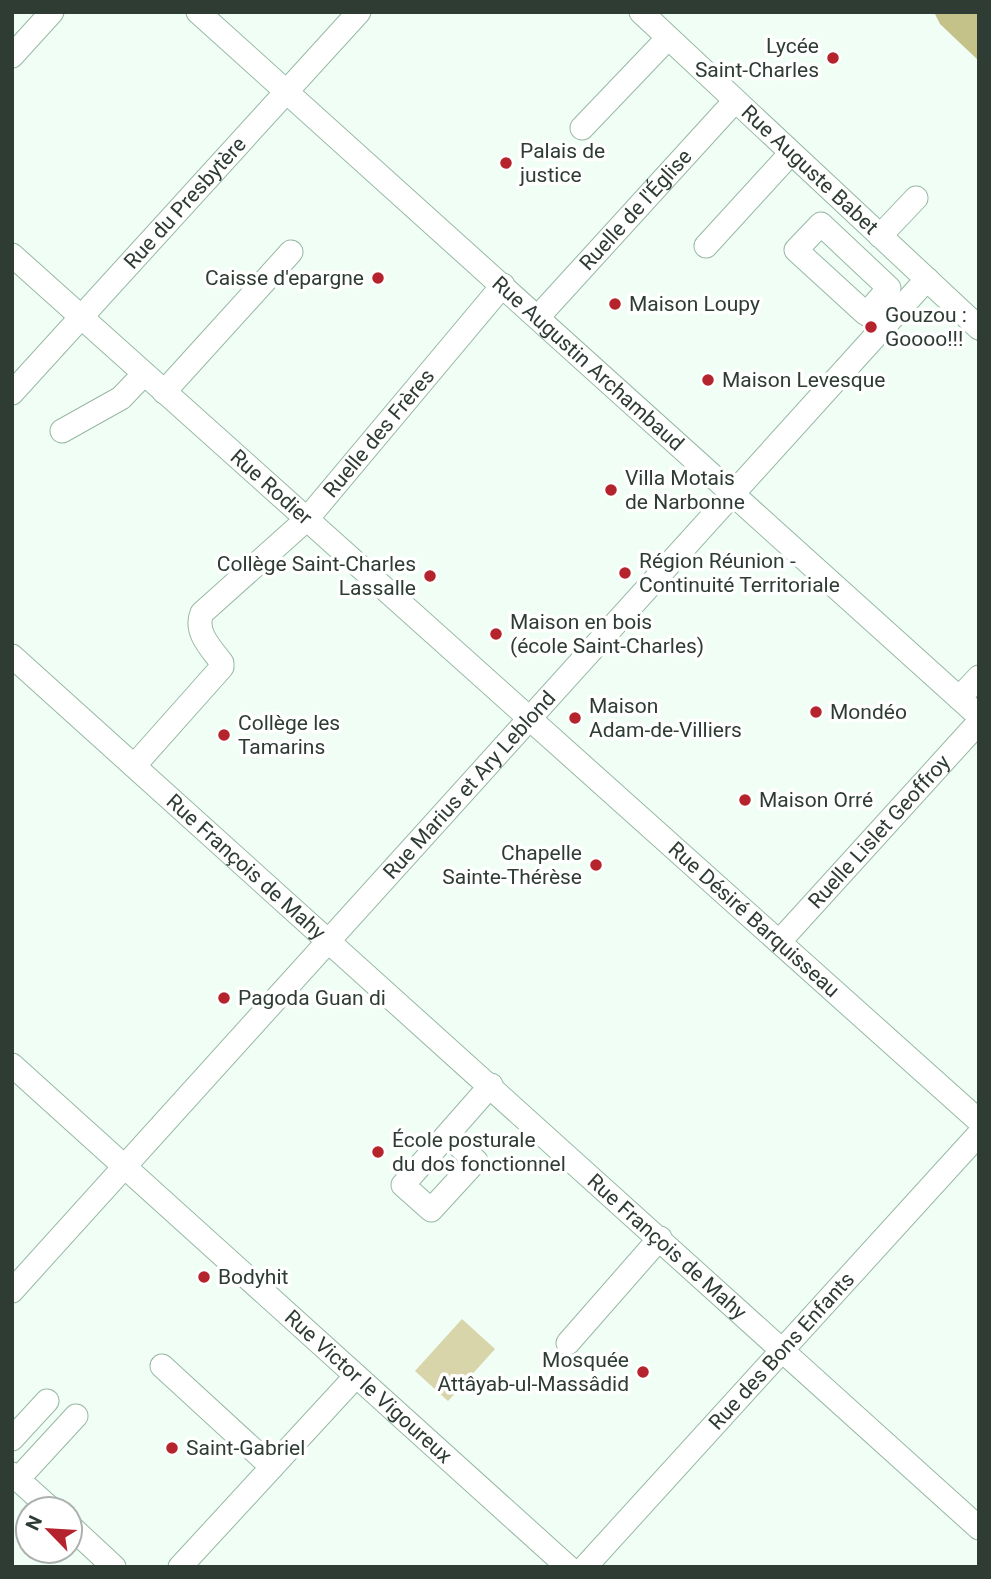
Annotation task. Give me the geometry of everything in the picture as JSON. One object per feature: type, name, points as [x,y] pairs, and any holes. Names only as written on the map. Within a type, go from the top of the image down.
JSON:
[{"type":"street","points":[[12,56],[52,12]]},
{"type":"street","name":"Rue Augustin Archambaud","points":[[198,12],[979,716]]},
{"type":"street","name":"Rue du Presbytère","points":[[12,393],[359,12]]},
{"type":"street","name":"Rue Auguste Babet","points":[[641,12],[734,102],[979,328]]},
{"type":"street","points":[[582,128],[668,38]]},
{"type":"street","name":"Ruelle de l'Église","points":[[538,317],[734,102]]},
{"type":"street","points":[[706,246],[791,153]]},
{"type":"street","points":[[846,247],[874,230],[916,198]]},
{"type":"street","points":[[821,223],[846,247],[889,288],[874,321],[796,250],[821,223]]},
{"type":"street","points":[[164,392],[291,252]]},
{"type":"street","name":"Rue Rodier","points":[[12,254],[531,718]]},
{"type":"street","name":"Rue Marius et Ary Leblond","points":[[12,1291],[734,495],[874,321],[927,279]]},
{"type":"street","name":"Ruelle des Frères","points":[[134,766],[222,667],[222,663],[200,632],[202,613],[307,519],[503,285]]},
{"type":"street","points":[[62,431],[121,398],[144,374]]},
{"type":"street","name":"Rue François de Mahy","points":[[12,656],[328,942],[491,1085],[979,1528]]},
{"type":"street","points":[[959,698],[979,677]]},
{"type":"street","name":"Rue Désiré Barquisseau","points":[[531,718],[979,1121]]},
{"type":"street","name":"Ruelle Lislet Geoffroy","points":[[779,942],[979,722]]},
{"type":"street","name":"Rue Victor le Vigoureux","points":[[12,1065],[568,1567]]},
{"type":"street","points":[[447,1135],[491,1085]]},
{"type":"street","name":"Rue des Bons Enfants","points":[[585,1567],[979,1134]]},
{"type":"street","points":[[568,1343],[660,1238]]},
{"type":"street","points":[[162,1366],[272,1467]]},
{"type":"street","points":[[180,1567],[356,1377]]},
{"type":"street","points":[[12,1439],[47,1401]]},
{"type":"street","points":[[35,1495],[15,1477],[76,1416]]},
{"type":"street","points":[[84,1540],[114,1567]]},
{"type":"shaded area","points":[[934,12],[979,12],[979,61],[940,24]]},
{"type":"shaded area","points":[[462,1319],[495,1349],[448,1401],[415,1371]]},
{"type":"place","name":"Lycée Saint-Charles","points":[[833,58]]},
{"type":"place","name":"Palais de justice","points":[[506,163]]},
{"type":"place","name":"Caisse d'epargne","points":[[378,278]]},
{"type":"place","name":"Maison Loupy","points":[[615,304]]},
{"type":"place","name":"Gouzou : Goooo!!!","points":[[871,327]]},
{"type":"place","name":"Maison Levesque","points":[[708,380]]},
{"type":"place","name":"Villa Motais de Narbonne","points":[[611,490]]},
{"type":"place","name":"Région Réunion - Continuité Territoriale","points":[[625,573]]},
{"type":"place","name":"Collège Saint-Charles Lassalle","points":[[430,576]]},
{"type":"place","name":"Maison en bois (école Saint-Charles)","points":[[496,634]]},
{"type":"place","name":"Mondéo","points":[[816,712]]},
{"type":"place","name":"Maison Adam-de-Villiers","points":[[575,718]]},
{"type":"place","name":"Collège les Tamarins","points":[[224,735]]},
{"type":"place","name":"Maison Orré","points":[[745,800]]},
{"type":"place","name":"Chapelle Sainte-Thérèse","points":[[596,865]]},
{"type":"place","name":"Pagoda Guan di","points":[[224,998]]},
{"type":"place","name":"École posturale du dos fonctionnel","points":[[378,1152]]},
{"type":"place","name":"Bodyhit","points":[[204,1277]]},
{"type":"place","name":"Mosquée Attâyab-ul-Massâdid","points":[[643,1372]]},
{"type":"place","name":"Saint-Gabriel","points":[[172,1448]]}]
